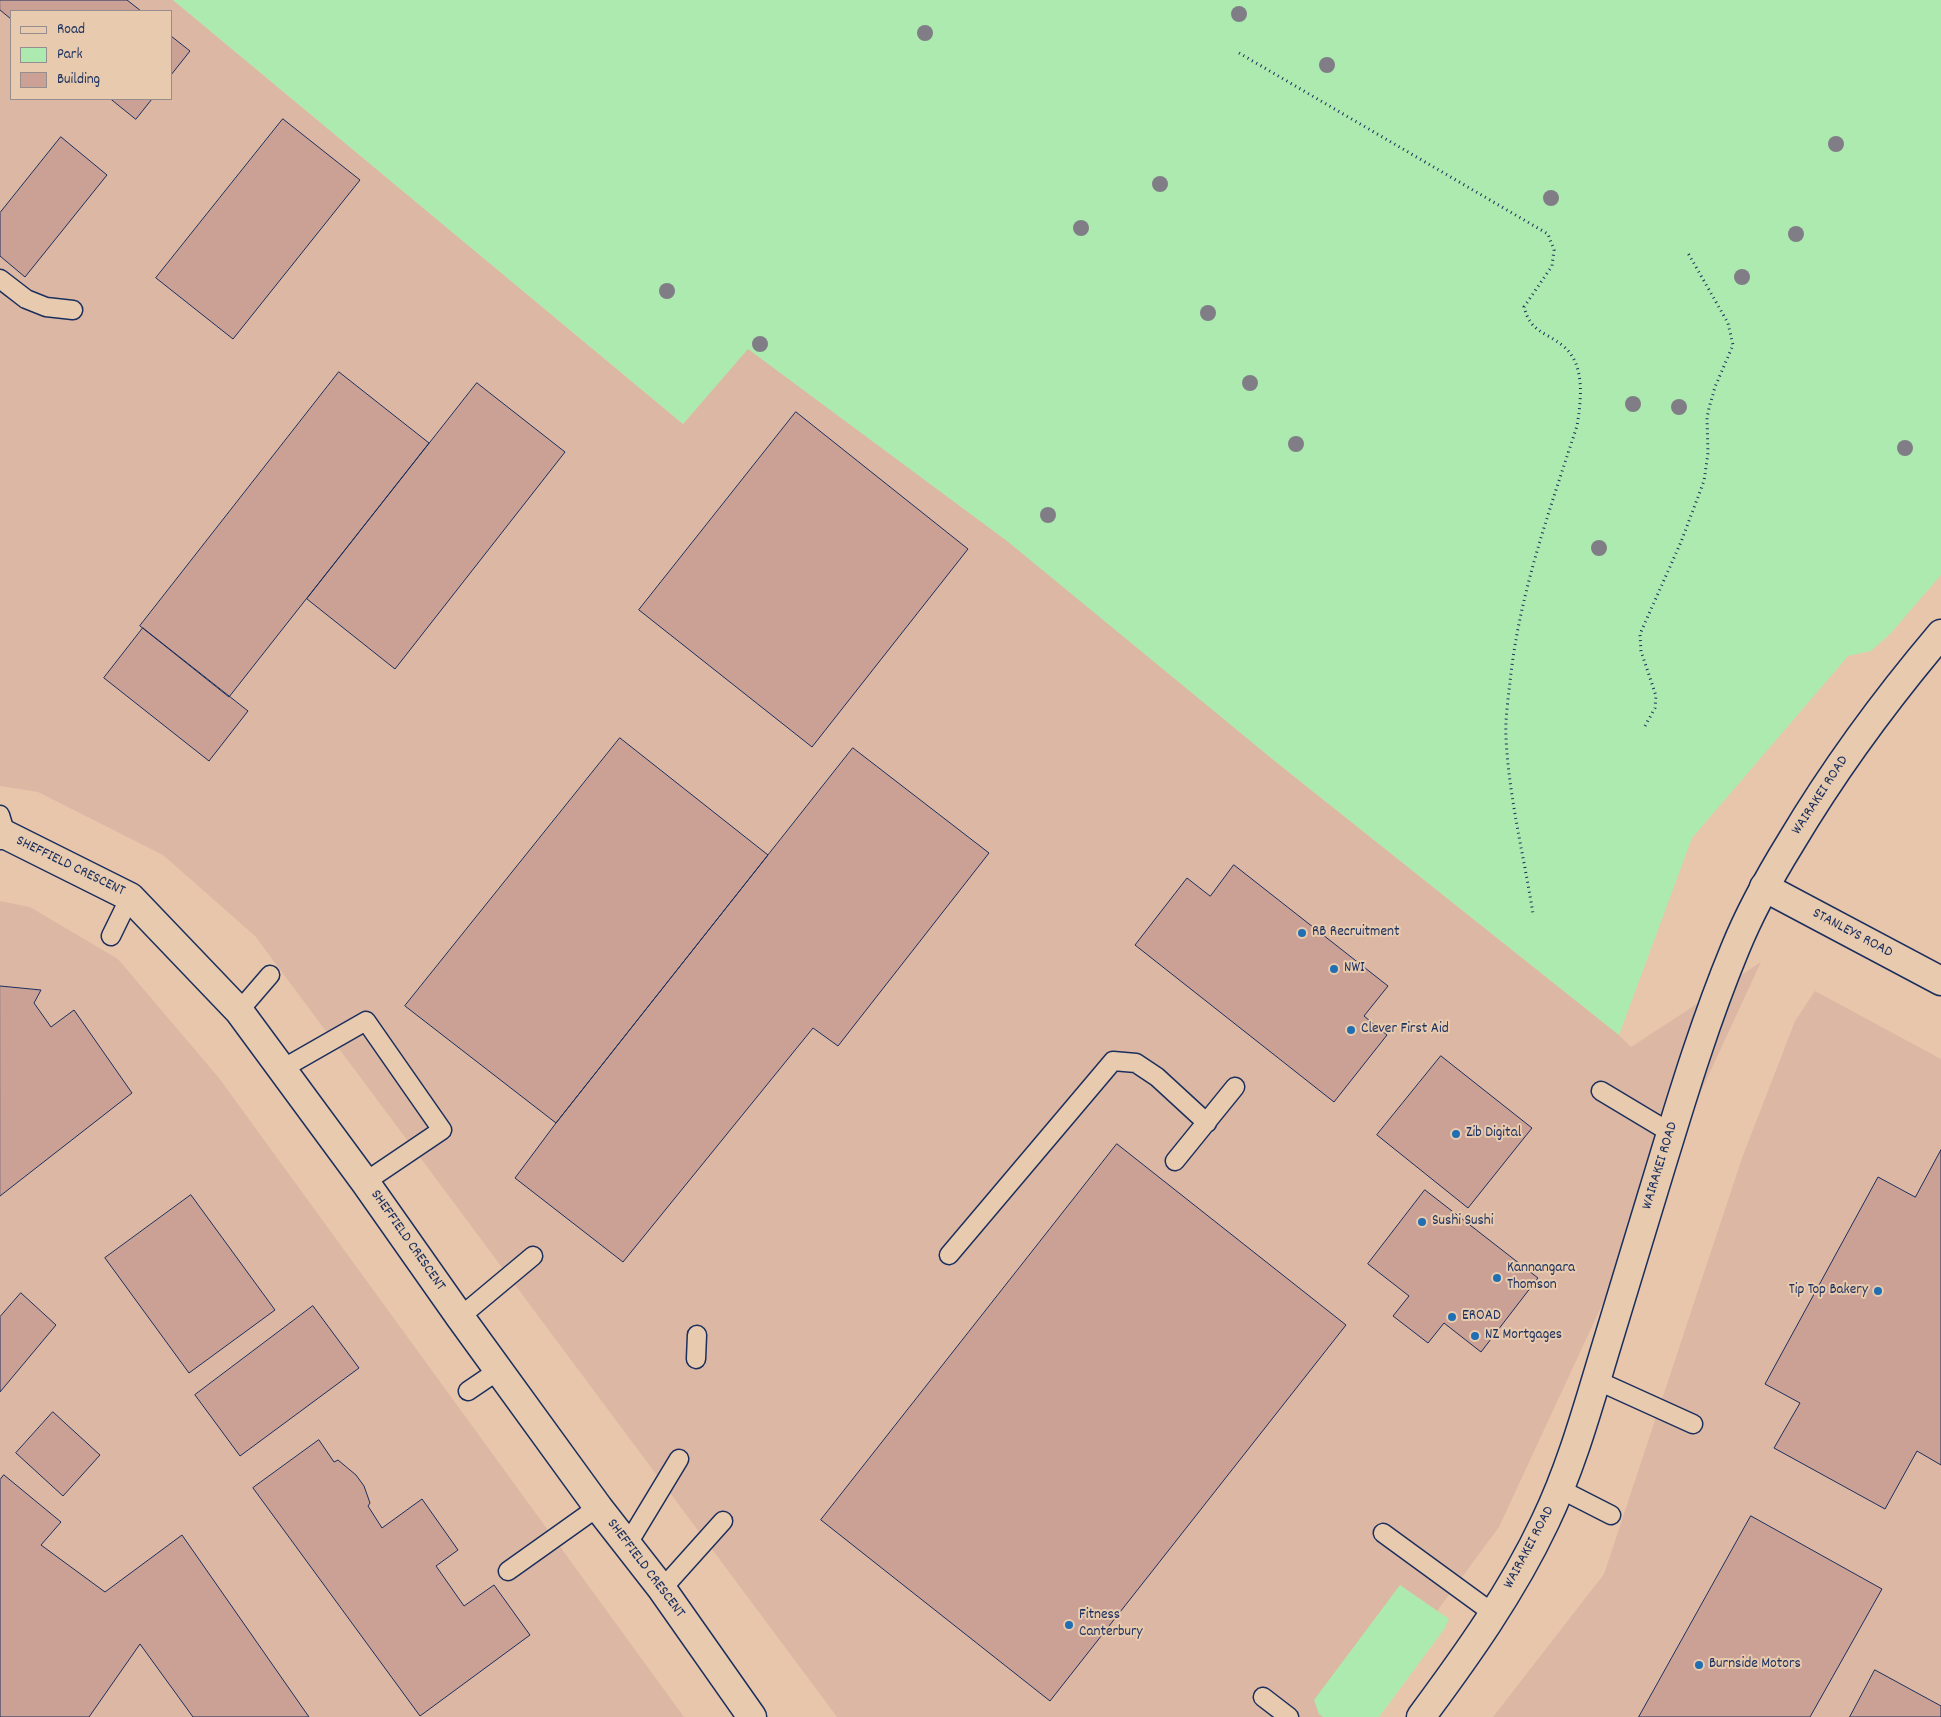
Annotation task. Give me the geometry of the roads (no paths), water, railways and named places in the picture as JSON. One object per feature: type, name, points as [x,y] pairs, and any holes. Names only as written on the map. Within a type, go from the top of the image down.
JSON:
[{"type":"street","name":"WAIRAKEI ROAD","points":[[1421,1717],[1494,1614],[1530,1553],[1560,1489],[1596,1380],[1671,1133],[1716,995],[1736,946],[1764,887],[1814,804],[1860,736],[1941,634]]},
{"type":"street","name":"SHEFFIELD CRESCENT","points":[[2,828],[130,897],[238,1011],[365,1182],[598,1507],[662,1589],[752,1717]]},
{"type":"street","name":"STANLEYS ROAD","points":[[1764,887],[1941,982]]},
{"type":"lane","points":[[0,279],[26,299],[46,307],[73,310]]},
{"type":"lane","points":[[111,936],[130,897]]},
{"type":"lane","points":[[238,1011],[270,975]]},
{"type":"lane","points":[[282,1069],[366,1021],[442,1130],[365,1182]]},
{"type":"lane","points":[[949,1255],[1113,1061],[1136,1063],[1157,1078],[1207,1123]]},
{"type":"lane","points":[[1175,1161],[1235,1087]]},
{"type":"lane","points":[[1601,1091],[1671,1133]]},
{"type":"lane","points":[[460,1317],[533,1256]]},
{"type":"lane","points":[[696,1359],[697,1335]]},
{"type":"lane","points":[[468,1391],[499,1370]]},
{"type":"lane","points":[[1596,1380],[1694,1424]]},
{"type":"lane","points":[[627,1545],[679,1459]]},
{"type":"lane","points":[[1560,1489],[1611,1514]]},
{"type":"lane","points":[[508,1571],[598,1507]]},
{"type":"lane","points":[[662,1589],[723,1521]]},
{"type":"lane","points":[[1383,1533],[1494,1614]]},
{"type":"lane","points":[[1263,1697],[1289,1717]]},
{"type":"place","name":"RB Recruitment","points":[[1302,933]]},
{"type":"place","name":"NWI","points":[[1334,969]]},
{"type":"place","name":"Clever First Aid","points":[[1351,1030]]},
{"type":"place","name":"Zib Digital","points":[[1456,1134]]},
{"type":"place","name":"Sushi Sushi","points":[[1422,1222]]},
{"type":"place","name":"Kannangara Thomson","points":[[1497,1278]]},
{"type":"place","name":"Tip Top Bakery","points":[[1878,1291]]},
{"type":"place","name":"EROAD","points":[[1452,1317]]},
{"type":"place","name":"NZ Mortgages","points":[[1475,1336]]},
{"type":"place","name":"Fitness Canterbury","points":[[1069,1625]]},
{"type":"place","name":"Burnside Motors","points":[[1699,1665]]}]
